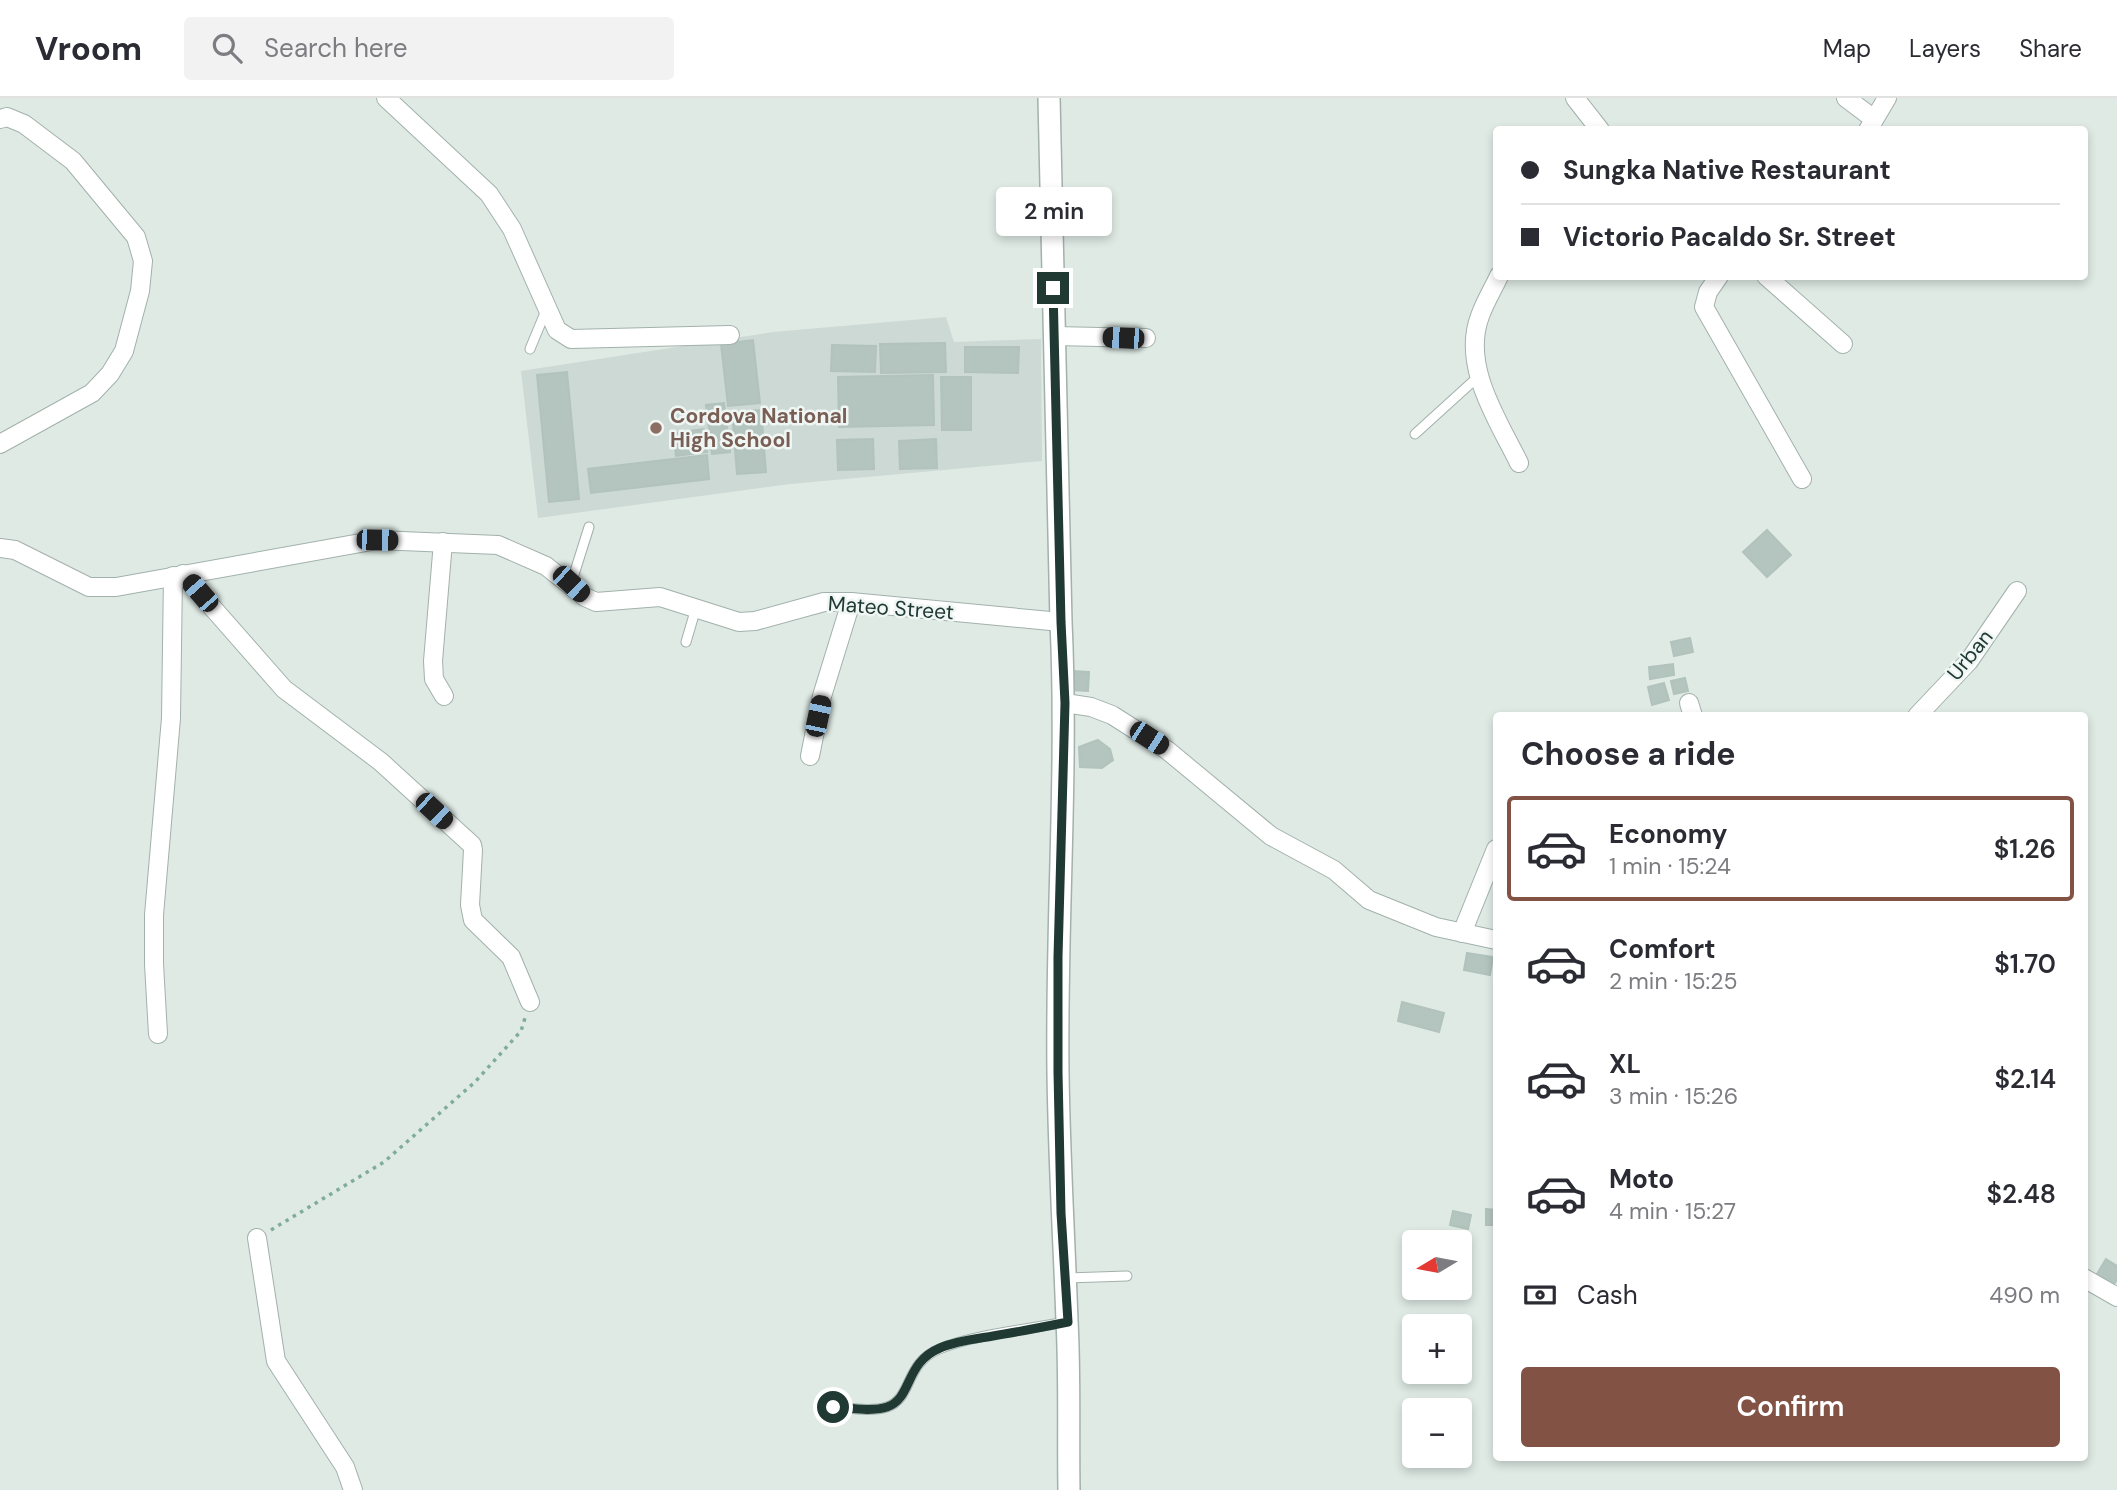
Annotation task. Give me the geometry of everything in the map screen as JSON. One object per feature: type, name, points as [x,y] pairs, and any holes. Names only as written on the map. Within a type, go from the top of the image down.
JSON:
[{"type":"street","points":[[386,98],[489,194],[512,229],[557,330],[571,339],[730,335]]},
{"type":"street","points":[[1049,98],[1065,703],[1058,957],[1058,1072],[1068,1322],[1069,1490]]},
{"type":"street","points":[[1575,98],[1598,126]]},
{"type":"street","points":[[1846,98],[1871,124],[1887,98]]},
{"type":"street","points":[[0,119],[7,117],[24,124],[73,161],[136,237],[142,261],[140,291],[124,351],[110,374],[92,393],[0,444]]},
{"type":"street","points":[[1497,280],[1479,317],[1475,355],[1488,401],[1520,463]]},
{"type":"street","points":[[1717,280],[1708,292],[1704,307],[1802,480]]},
{"type":"street","points":[[1772,280],[1843,344]]},
{"type":"street","points":[[1054,336],[1146,338]]},
{"type":"street","name":"Mateo Street","points":[[0,548],[15,550],[89,587],[116,587],[377,540],[498,545],[546,566],[585,597],[596,602],[660,597],[739,622],[755,621],[824,602],[1061,622]]},
{"type":"street","points":[[443,542],[433,661],[434,679],[444,696]]},
{"type":"street","points":[[178,575],[284,689],[381,762],[472,845],[470,905],[473,920],[511,957],[530,1002]]},
{"type":"street","points":[[158,1034],[154,915],[171,718],[178,575]]},
{"type":"street","name":"Urban","points":[[1921,712],[1969,661],[2017,591]]},
{"type":"street","points":[[810,756],[822,696],[851,603]]},
{"type":"street","points":[[1065,703],[1091,707],[1112,715],[1167,750],[1271,836],[1334,870],[1368,900],[1436,928],[1493,939]]},
{"type":"street","points":[[1462,933],[1493,856]]},
{"type":"street","points":[[257,1238],[276,1361],[345,1468],[353,1490]]},
{"type":"street","points":[[2088,1280],[2117,1297]]},
{"type":"lane","points":[[530,349],[547,307]]},
{"type":"lane","points":[[1415,434],[1480,375]]},
{"type":"lane","points":[[571,584],[589,527]]},
{"type":"lane","points":[[686,642],[696,608]]},
{"type":"lane","points":[[1065,1278],[1126,1276]]},
{"type":"lane","points":[[833,1407],[888,1407],[904,1393],[918,1362],[938,1349],[966,1341],[1068,1322]]},
{"type":"path","points":[[257,1238],[384,1162],[475,1082],[521,1031],[530,1002]]},
{"type":"shaded area","points":[[946,317],[954,342],[1041,339],[1042,461],[790,484],[538,518],[521,371],[773,332]]},
{"type":"building","points":[[753,340],[760,403],[728,406],[721,344]]},
{"type":"building","points":[[945,343],[946,372],[881,373],[880,344]]},
{"type":"building","points":[[832,345],[876,346],[875,372],[831,371]]},
{"type":"building","points":[[965,347],[1019,347],[1018,373],[965,372]]},
{"type":"building","points":[[567,372],[579,499],[549,502],[537,375]]},
{"type":"building","points":[[933,375],[934,425],[839,427],[838,377]]},
{"type":"building","points":[[941,377],[971,377],[971,430],[942,430]]},
{"type":"building","points":[[724,403],[730,452],[712,454],[706,405]]},
{"type":"building","points":[[761,410],[766,472],[737,474],[732,412]]},
{"type":"building","points":[[704,429],[707,452],[676,456],[673,433]]},
{"type":"building","points":[[873,439],[874,469],[838,470],[837,440]]},
{"type":"building","points":[[936,439],[937,468],[900,469],[899,441]]},
{"type":"building","points":[[707,455],[709,479],[591,493],[588,469]]},
{"type":"building","points":[[1767,530],[1791,555],[1767,577],[1743,552]]},
{"type":"building","points":[[1690,638],[1693,652],[1674,656],[1671,642]]},
{"type":"building","points":[[1673,664],[1674,675],[1650,679],[1649,667]]},
{"type":"building","points":[[1072,671],[1089,672],[1088,691],[1071,690]]},
{"type":"building","points":[[1685,678],[1688,691],[1674,694],[1671,681]]},
{"type":"building","points":[[1664,683],[1669,700],[1652,705],[1648,687]]},
{"type":"building","points":[[1098,740],[1110,749],[1113,760],[1102,768],[1080,767],[1079,747]]},
{"type":"building","points":[[1467,953],[1493,957],[1490,975],[1464,970]]},
{"type":"building","points":[[1402,1002],[1444,1013],[1439,1032],[1398,1021]]},
{"type":"building","points":[[1486,1209],[1493,1210],[1493,1225],[1486,1225]]},
{"type":"building","points":[[1453,1211],[1471,1215],[1468,1229],[1450,1225]]},
{"type":"building","points":[[2106,1259],[2117,1266],[2117,1280],[2114,1284],[2097,1274]]},
{"type":"place","name":"Cordova National High School","points":[[656,428]]},
{"type":"route","points":[[833,1407],[888,1407],[904,1393],[918,1362],[938,1349],[966,1341],[1068,1322],[1061,1213],[1058,1072],[1058,957],[1065,703],[1053,288]]}]
